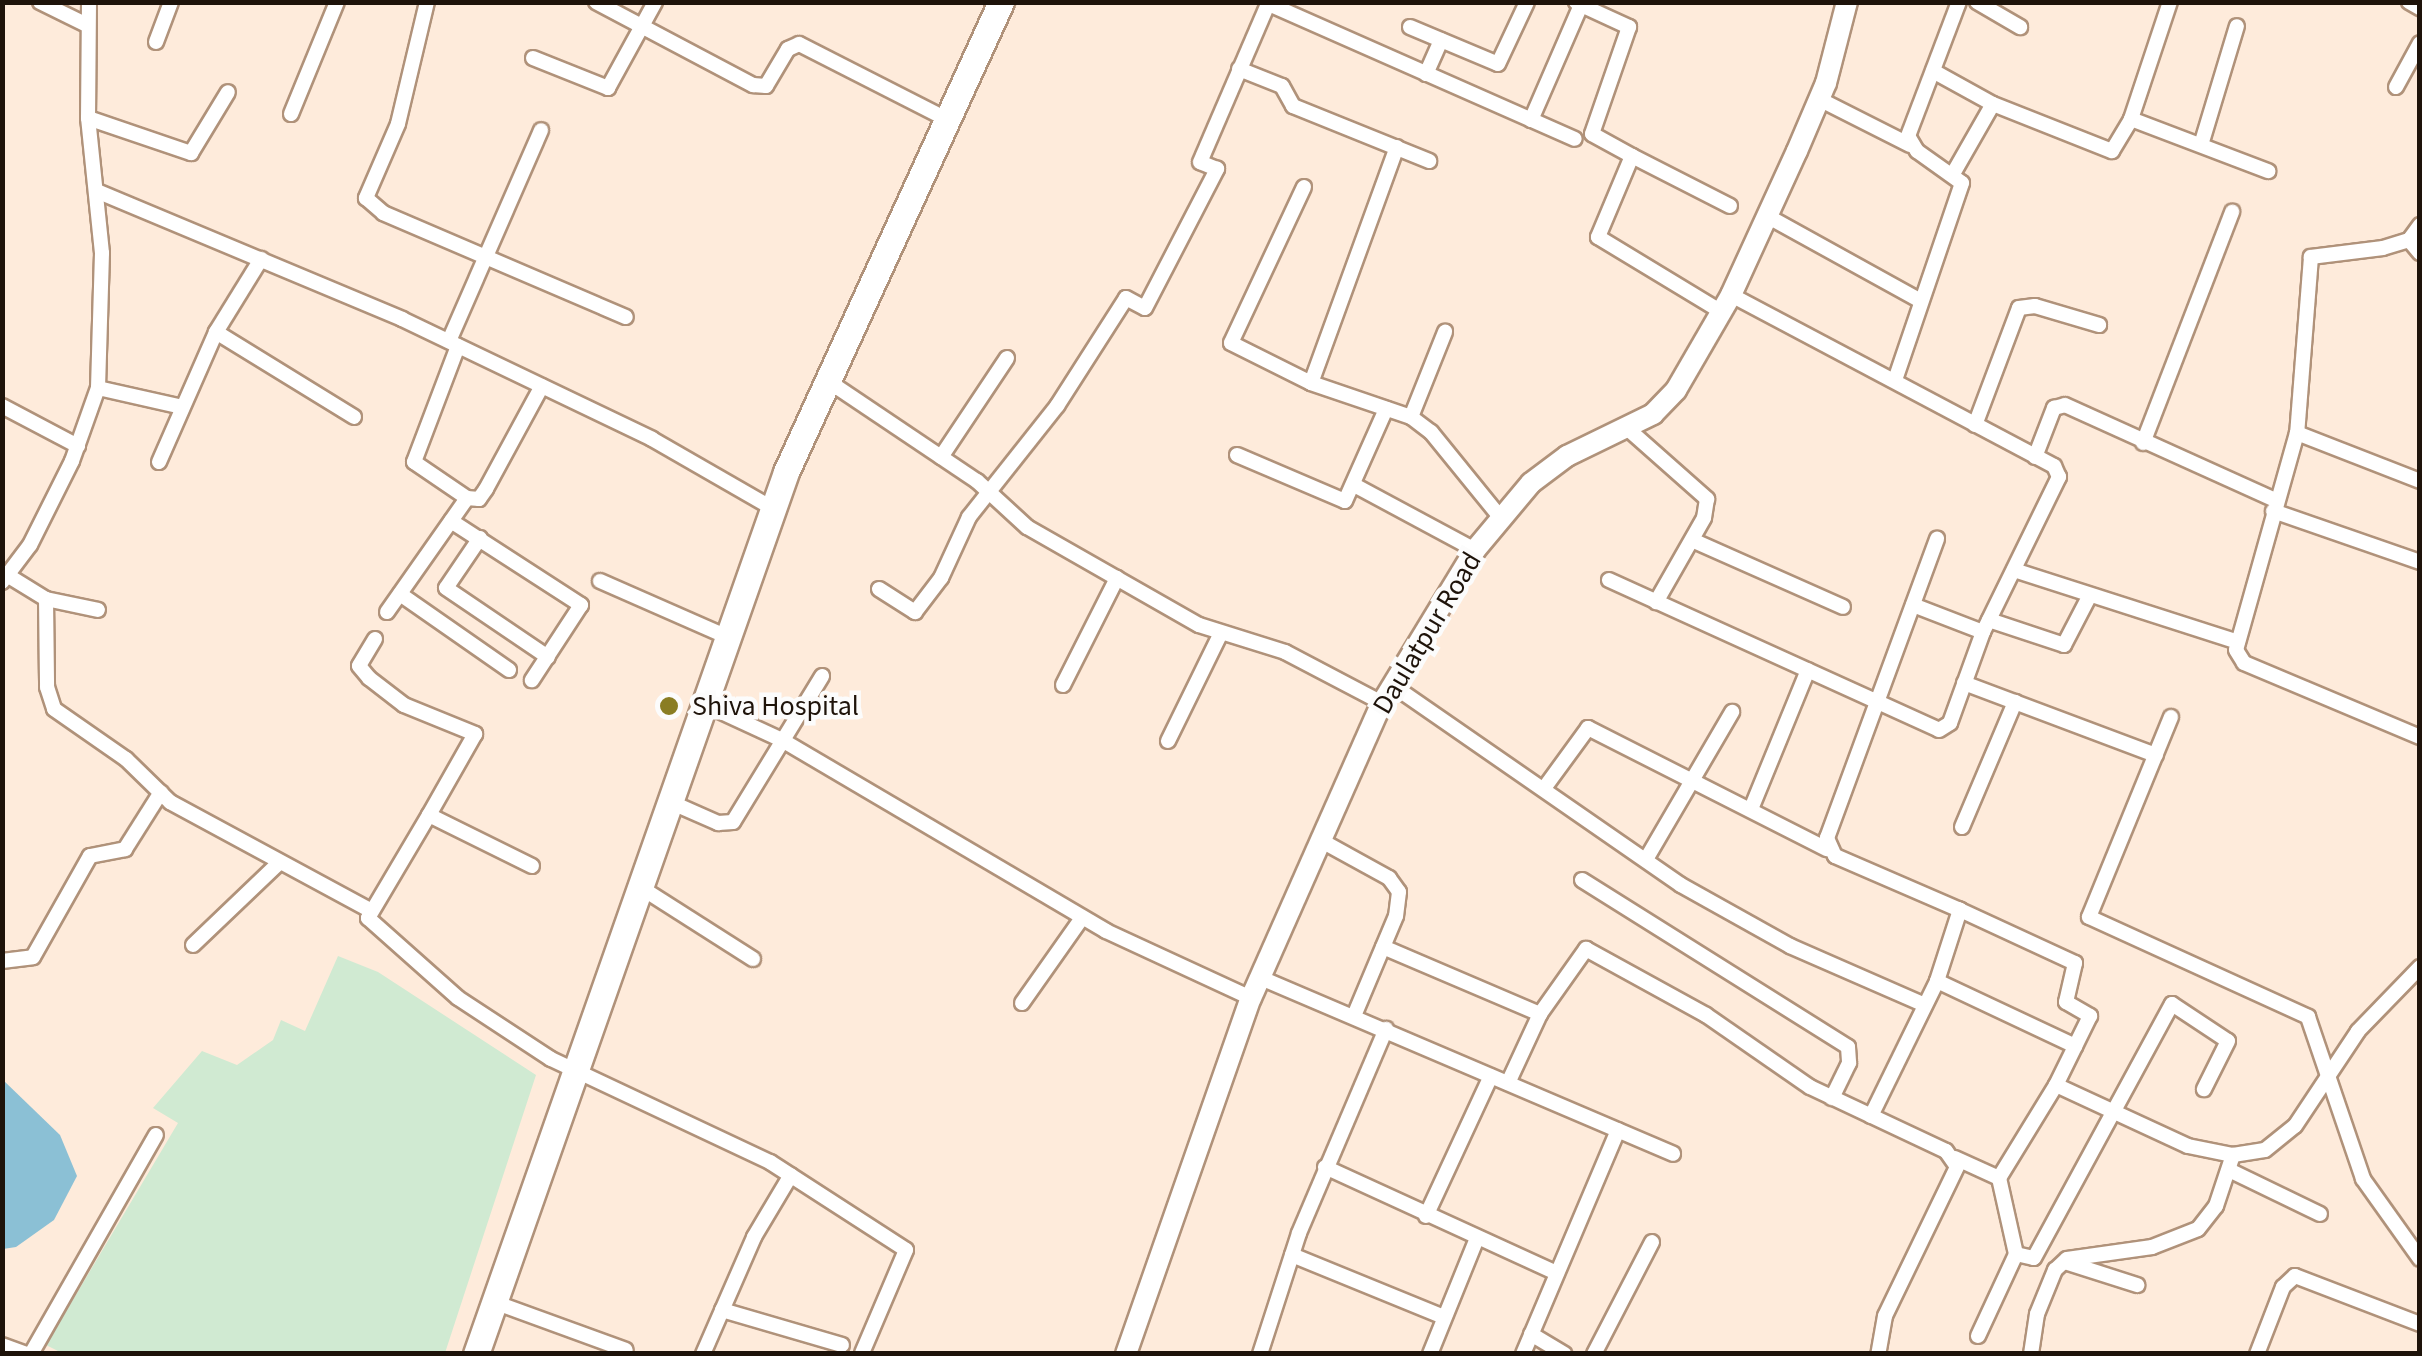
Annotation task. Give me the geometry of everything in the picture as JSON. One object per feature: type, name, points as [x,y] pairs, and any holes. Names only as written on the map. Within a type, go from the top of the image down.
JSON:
[{"type":"highway","points":[[476,1354],[772,508],[824,379],[1001,2]]},
{"type":"street","points":[[40,2],[87,25]]},
{"type":"street","points":[[89,2],[88,118],[99,192],[98,388],[78,446],[30,545],[5,578],[46,599],[98,610]]},
{"type":"street","points":[[156,42],[171,2]]},
{"type":"street","points":[[292,114],[337,2]]},
{"type":"street","points":[[427,2],[398,124],[366,198],[383,213],[626,317]]},
{"type":"street","points":[[596,2],[762,88],[788,49],[799,44],[946,119]]},
{"type":"street","points":[[534,58],[608,88],[655,2]]},
{"type":"street","points":[[1410,26],[1498,64],[1527,2]]},
{"type":"street","name":"Daulatpur Road","points":[[1126,1354],[1251,998],[1387,694],[1474,550],[1500,517],[1568,456],[1628,429],[1676,390],[1726,304],[1820,99],[1848,2]]},
{"type":"street","points":[[1910,145],[1959,2]]},
{"type":"street","points":[[1977,2],[2020,27]]},
{"type":"street","points":[[1933,71],[1992,104],[2112,151],[2131,119],[2170,2]]},
{"type":"street","points":[[2409,2],[2420,8]]},
{"type":"street","points":[[879,589],[915,612],[989,490],[1057,406],[1126,298],[1145,308],[1217,169],[1200,162],[1269,3],[1575,139]]},
{"type":"street","points":[[1531,120],[1578,4],[1629,27],[1592,134],[1730,206]]},
{"type":"street","points":[[2202,145],[2237,26]]},
{"type":"street","points":[[1426,74],[1441,40]]},
{"type":"street","points":[[2396,86],[2420,43]]},
{"type":"street","points":[[1239,70],[1282,86],[1292,106],[1429,161]]},
{"type":"street","points":[[88,118],[192,153],[228,92]]},
{"type":"street","points":[[1820,99],[1910,145],[1954,172],[1962,182],[1895,380]]},
{"type":"street","points":[[1954,172],[1992,104]]},
{"type":"street","points":[[2131,119],[2268,170]]},
{"type":"street","points":[[541,130],[486,254],[414,462],[467,498],[480,499],[542,386]]},
{"type":"street","points":[[1311,383],[1398,148]]},
{"type":"street","points":[[1608,580],[1938,730],[1950,723],[1986,626],[2059,477],[2054,466],[1895,380],[1726,304],[1598,237],[1632,156]]},
{"type":"street","points":[[1304,187],[1231,343],[1311,383],[1411,417],[1431,432],[1500,517]]},
{"type":"street","points":[[99,192],[453,344],[652,439],[772,508]]},
{"type":"street","points":[[2143,443],[2232,212]]},
{"type":"street","points":[[1767,216],[1921,301]]},
{"type":"street","points":[[2420,225],[2409,240],[2311,257],[2297,433],[2274,506],[2237,657],[2420,738]]},
{"type":"street","points":[[2409,240],[2420,253]]},
{"type":"street","points":[[159,462],[216,332],[261,259]]},
{"type":"street","points":[[1976,425],[2019,308],[2035,306],[2099,325]]},
{"type":"street","points":[[216,332],[354,417]]},
{"type":"street","points":[[1411,417],[1444,332]]},
{"type":"street","points":[[941,457],[1008,358]]},
{"type":"street","points":[[824,379],[989,490],[1027,527],[1221,633],[1272,646],[1387,694],[1545,787],[1648,856],[1681,884],[1790,946],[1925,1005]]},
{"type":"street","points":[[98,388],[182,407]]},
{"type":"street","points":[[2035,457],[2058,405],[2274,506],[2420,562]]},
{"type":"street","points":[[2,406],[78,446]]},
{"type":"street","points":[[1237,455],[1341,502],[1354,486],[1386,409]]},
{"type":"street","points":[[1628,429],[1707,499],[1692,540],[1656,602]]},
{"type":"street","points":[[2297,433],[2420,480]]},
{"type":"street","points":[[1354,486],[1474,550]]},
{"type":"street","points":[[387,612],[467,498]]},
{"type":"street","points":[[451,521],[578,600],[532,680]]},
{"type":"street","points":[[480,538],[446,588],[548,656]]},
{"type":"street","points":[[1827,848],[1938,539]]},
{"type":"street","points":[[1692,540],[1843,607]]},
{"type":"street","points":[[2014,570],[2238,642]]},
{"type":"street","points":[[1063,685],[1118,578]]},
{"type":"street","points":[[600,581],[725,636]]},
{"type":"street","points":[[400,594],[510,670]]},
{"type":"street","points":[[1912,605],[2064,645],[2090,596]]},
{"type":"street","points":[[46,599],[47,687],[54,709],[160,792],[368,909],[380,934],[458,998],[574,1070],[791,1175],[906,1250],[863,1353],[722,1310]]},
{"type":"street","points":[[1168,741],[1221,633]]},
{"type":"street","points":[[368,909],[429,815],[475,734],[404,705],[369,678],[359,666],[375,638]]},
{"type":"street","points":[[1750,809],[1808,670]]},
{"type":"street","points":[[668,802],[718,823],[733,822],[822,676]]},
{"type":"street","points":[[1964,683],[2156,755]]},
{"type":"street","points":[[702,702],[782,740],[1082,918],[1251,998]]},
{"type":"street","points":[[1962,827],[2015,702]]},
{"type":"street","points":[[1648,856],[1732,712]]},
{"type":"street","points":[[2171,717],[2090,917],[2308,1018],[2363,1179],[2420,1258]]},
{"type":"street","points":[[1545,787],[1588,728],[1827,848],[2075,963],[2066,1002],[2090,1016],[2056,1084],[1999,1178],[2016,1254],[1978,1336]]},
{"type":"street","points":[[2,961],[33,957],[90,856],[125,849],[160,792]]},
{"type":"street","points":[[429,815],[532,866]]},
{"type":"street","points":[[1320,840],[1395,884],[1400,900],[1354,1016]]},
{"type":"street","points":[[193,945],[280,862]]},
{"type":"street","points":[[1582,880],[1720,960],[1848,1048],[1849,1063],[1832,1098]]},
{"type":"street","points":[[640,887],[753,959]]},
{"type":"street","points":[[1872,1116],[1937,980],[1958,909]]},
{"type":"street","points":[[1022,1004],[1082,918]]},
{"type":"street","points":[[1383,947],[1540,1014]]},
{"type":"street","points":[[1508,1083],[1540,1014],[1586,949],[1706,1015],[1832,1098],[1999,1178]]},
{"type":"street","points":[[2056,1084],[2116,1116],[2188,1146],[2233,1154],[2278,1143],[2358,1032],[2420,967]]},
{"type":"street","points":[[1261,978],[1673,1154]]},
{"type":"street","points":[[1937,980],[2075,1046]]},
{"type":"street","points":[[2016,1254],[2034,1258],[2116,1116],[2172,1004],[2228,1040],[2204,1088]]},
{"type":"street","points":[[1260,1354],[1325,1167],[1386,1029]]},
{"type":"street","points":[[1426,1216],[1491,1076]]},
{"type":"street","points":[[1522,1354],[1618,1130]]},
{"type":"street","points":[[2,1346],[29,1354],[156,1135]]},
{"type":"street","points":[[2031,1354],[2046,1288],[2065,1261],[2152,1248],[2198,1229],[2216,1206],[2233,1154]]},
{"type":"street","points":[[1878,1354],[1885,1316],[1957,1167],[1955,1158]]},
{"type":"street","points":[[1325,1167],[1557,1272]]},
{"type":"street","points":[[2229,1170],[2320,1214]]},
{"type":"street","points":[[703,1354],[791,1175]]},
{"type":"street","points":[[1430,1354],[1477,1238]]},
{"type":"street","points":[[1594,1354],[1652,1242]]},
{"type":"street","points":[[1292,1254],[1444,1317]]},
{"type":"street","points":[[2065,1261],[2137,1285]]},
{"type":"street","points":[[2260,1353],[2283,1286],[2295,1276],[2420,1324]]},
{"type":"street","points":[[494,1302],[627,1352]]},
{"type":"street","points":[[1531,1334],[1564,1354]]},
{"type":"street","points":[[826,1354],[842,1345]]},
{"type":"green space","points":[[338,956],[378,972],[536,1075],[445,1353],[64,1354],[46,1345],[178,1123],[153,1108],[202,1051],[237,1065],[273,1040],[281,1020],[305,1031]]},
{"type":"water","points":[[2,1079],[60,1135],[77,1176],[54,1220],[16,1247],[3,1249]]},
{"type":"place","name":"Shiva Hospital","points":[[669,706]]}]
